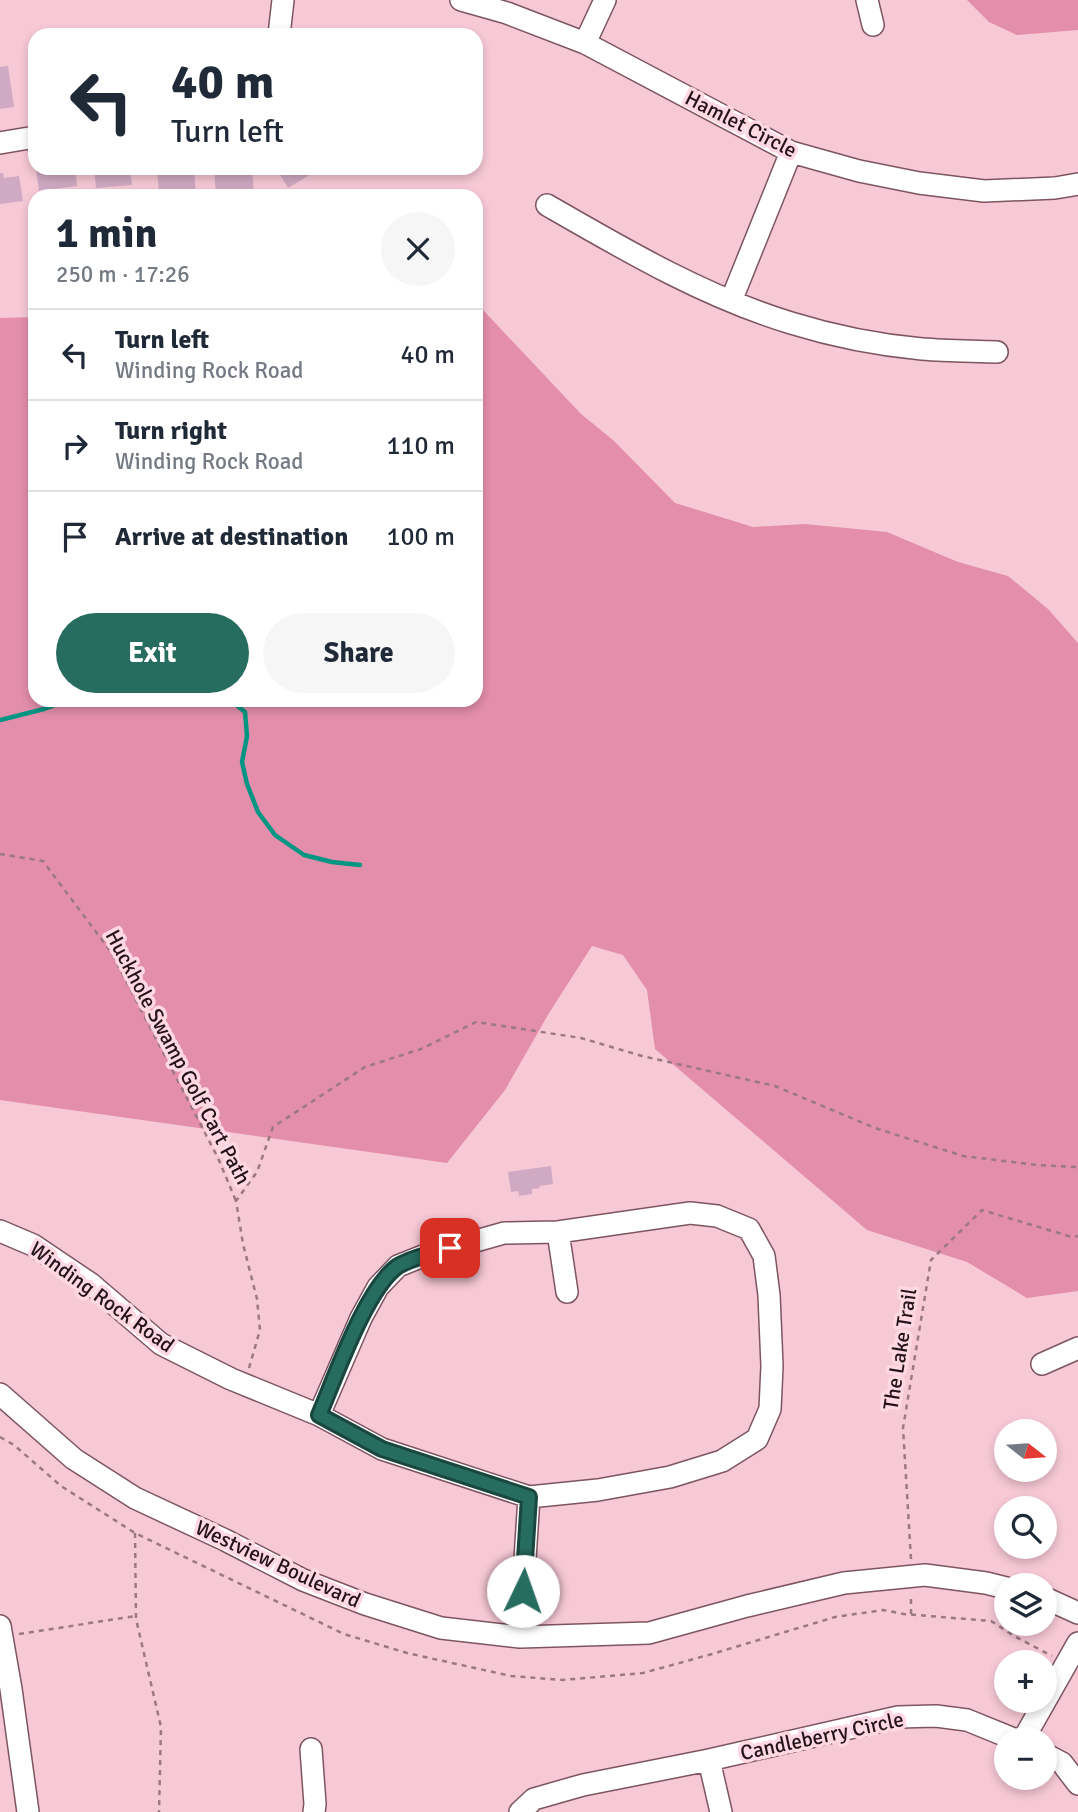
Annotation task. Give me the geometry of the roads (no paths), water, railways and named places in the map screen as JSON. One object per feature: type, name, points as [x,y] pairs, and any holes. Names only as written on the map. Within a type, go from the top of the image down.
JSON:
[{"type":"street","points":[[280,28],[283,0]]},
{"type":"street","name":"Hamlet Circle","points":[[461,0],[507,13],[585,43],[791,152],[859,171],[919,183],[984,191],[1055,188],[1078,184]]},
{"type":"street","points":[[585,43],[605,0]]},
{"type":"street","points":[[867,0],[873,25]]},
{"type":"street","points":[[0,143],[28,138]]},
{"type":"street","points":[[731,301],[791,152]]},
{"type":"street","points":[[547,205],[642,260],[731,301],[791,323],[852,339],[922,349],[997,352]]},
{"type":"street","name":"Winding Rock Road","points":[[0,1231],[33,1245],[91,1284],[161,1344],[244,1384],[319,1415],[382,1449],[529,1497],[598,1490],[670,1477],[722,1461],[757,1439],[770,1409],[772,1366],[769,1295],[764,1256],[749,1229],[718,1216],[690,1213],[558,1232],[504,1234],[423,1256],[398,1266],[378,1287],[361,1318],[319,1415]]},
{"type":"street","points":[[558,1232],[566,1292]]},
{"type":"street","points":[[1042,1364],[1078,1348]]},
{"type":"street","name":"Westview Boulevard","points":[[0,1394],[74,1459],[135,1498],[303,1580],[365,1604],[441,1628],[520,1637],[649,1633],[844,1583],[925,1575],[994,1585]]},
{"type":"street","points":[[520,1637],[529,1497]]},
{"type":"street","points":[[1057,1603],[1078,1613]]},
{"type":"street","points":[[1,1632],[28,1812]]},
{"type":"street","points":[[1030,1727],[1078,1643]]},
{"type":"street","name":"Candleberry Circle","points":[[520,1812],[534,1798],[571,1788],[898,1717],[936,1716],[967,1720],[994,1731]]},
{"type":"street","points":[[311,1749],[314,1812]]},
{"type":"street","points":[[709,1760],[721,1812]]},
{"type":"street","points":[[1057,1760],[1078,1784]]},
{"type":"waterway","points":[[0,720],[50,707]]},
{"type":"waterway","points":[[239,707],[245,712],[247,736],[242,762],[247,784],[258,812],[275,835],[304,855],[360,865]]}]
